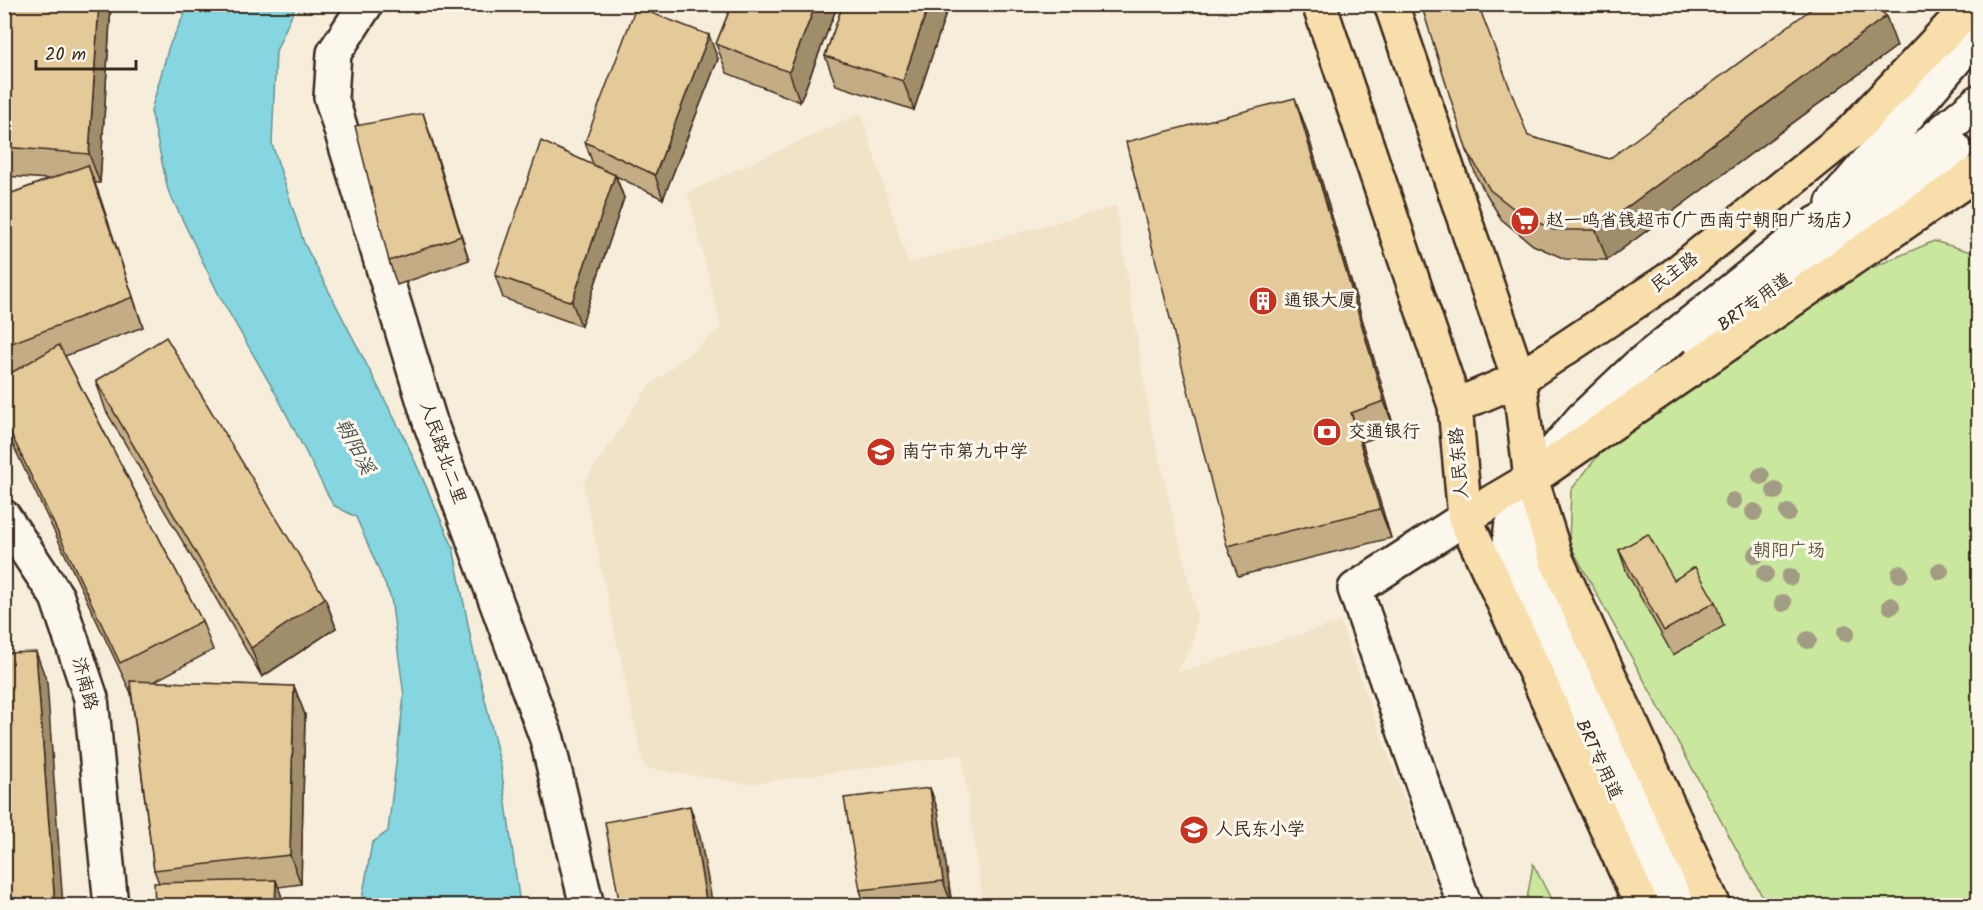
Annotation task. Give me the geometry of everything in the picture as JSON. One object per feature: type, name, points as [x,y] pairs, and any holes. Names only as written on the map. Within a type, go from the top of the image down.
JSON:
[{"type":"main road","name":"人民东路","points":[[1319,4],[1455,406],[1465,518],[1642,906]]},
{"type":"main road","points":[[1391,4],[1519,379],[1531,479],[1557,561],[1714,906]]},
{"type":"main road","name":"民主路","points":[[1455,406],[1519,379],[1668,280],[1851,132],[1972,4]]},
{"type":"main road","points":[[1465,518],[1531,479],[1978,172]]},
{"type":"street","name":"人民路北二里","points":[[366,4],[334,53],[331,97],[431,425],[547,740],[587,906]]},
{"type":"street","name":"BRT专用道","points":[[1812,226],[1978,33]]},
{"type":"street","name":"BRT专用道","points":[[1665,906],[1529,610],[1509,557],[1511,529],[1531,479],[1582,419],[1639,364],[1812,226],[1862,199],[1978,102]]},
{"type":"street","name":"BRT专用道","points":[[1691,906],[1550,597],[1531,533],[1531,479],[1616,404],[1914,188],[1978,128]]},
{"type":"street","name":"济南路","points":[[4,517],[57,597],[91,698],[111,906]]},
{"type":"street","points":[[1465,518],[1355,589],[1465,906]]},
{"type":"shaded area","name":"南宁市第九中学","points":[[861,113],[908,263],[1116,206],[1150,419],[1197,616],[1192,647],[1175,673],[1340,622],[1443,905],[983,905],[962,755],[748,784],[644,768],[583,484],[649,386],[721,328],[688,192]]},
{"type":"green space","name":"朝阳广场","points":[[1934,241],[1978,254],[1978,905],[1767,905],[1569,543],[1571,490],[1604,448],[1839,282]]},
{"type":"green space","points":[[1533,864],[1554,905],[1526,905]]},
{"type":"water","name":"朝阳溪","points":[[189,5],[296,5],[276,51],[272,144],[304,243],[405,439],[453,547],[472,645],[501,767],[520,905],[361,905],[372,843],[388,831],[404,696],[391,598],[356,517],[333,505],[276,394],[220,297],[168,190],[151,111],[169,46]]},
{"type":"building","points":[[4,4],[99,4],[89,154],[4,147]]},
{"type":"building","points":[[732,4],[816,4],[789,72],[716,44]]},
{"type":"building","points":[[843,4],[929,4],[903,81],[825,56]]},
{"type":"building","points":[[1421,4],[1478,4],[1528,136],[1609,159],[1818,4],[1875,4],[1886,16],[1596,230],[1554,230],[1522,215],[1490,190],[1466,148]]},
{"type":"building","points":[[636,7],[709,35],[655,175],[585,142]]},
{"type":"building","name":"通银大厦","points":[[1295,98],[1384,401],[1351,413],[1380,509],[1227,546],[1126,142]]},
{"type":"building","points":[[423,113],[461,236],[389,261],[355,126]]},
{"type":"building","points":[[541,141],[615,175],[572,302],[495,275]]},
{"type":"building","points":[[88,165],[133,297],[4,346],[4,196]]},
{"type":"building","points":[[166,337],[325,598],[251,648],[96,381]]},
{"type":"building","points":[[59,345],[202,621],[120,663],[4,419],[4,377]]},
{"type":"building","points":[[1648,534],[1674,580],[1695,567],[1715,602],[1664,631],[1619,550]]},
{"type":"building","points":[[36,652],[55,906],[4,906],[4,653]]},
{"type":"building","points":[[130,681],[294,686],[290,855],[154,870]]},
{"type":"building","points":[[930,788],[943,881],[860,890],[844,798]]},
{"type":"building","points":[[690,806],[707,906],[620,906],[605,822]]},
{"type":"building","points":[[276,880],[275,906],[155,906],[154,883]]},
{"type":"place","name":"赵一鸣省钱超市(广西南宁朝阳广场店)","points":[[1525,221]]},
{"type":"place","name":"通银大厦","points":[[1263,301]]},
{"type":"place","name":"交通银行","points":[[1327,432]]},
{"type":"place","name":"南宁市第九中学","points":[[881,452]]},
{"type":"place","name":"人民东小学","points":[[1194,830]]}]
